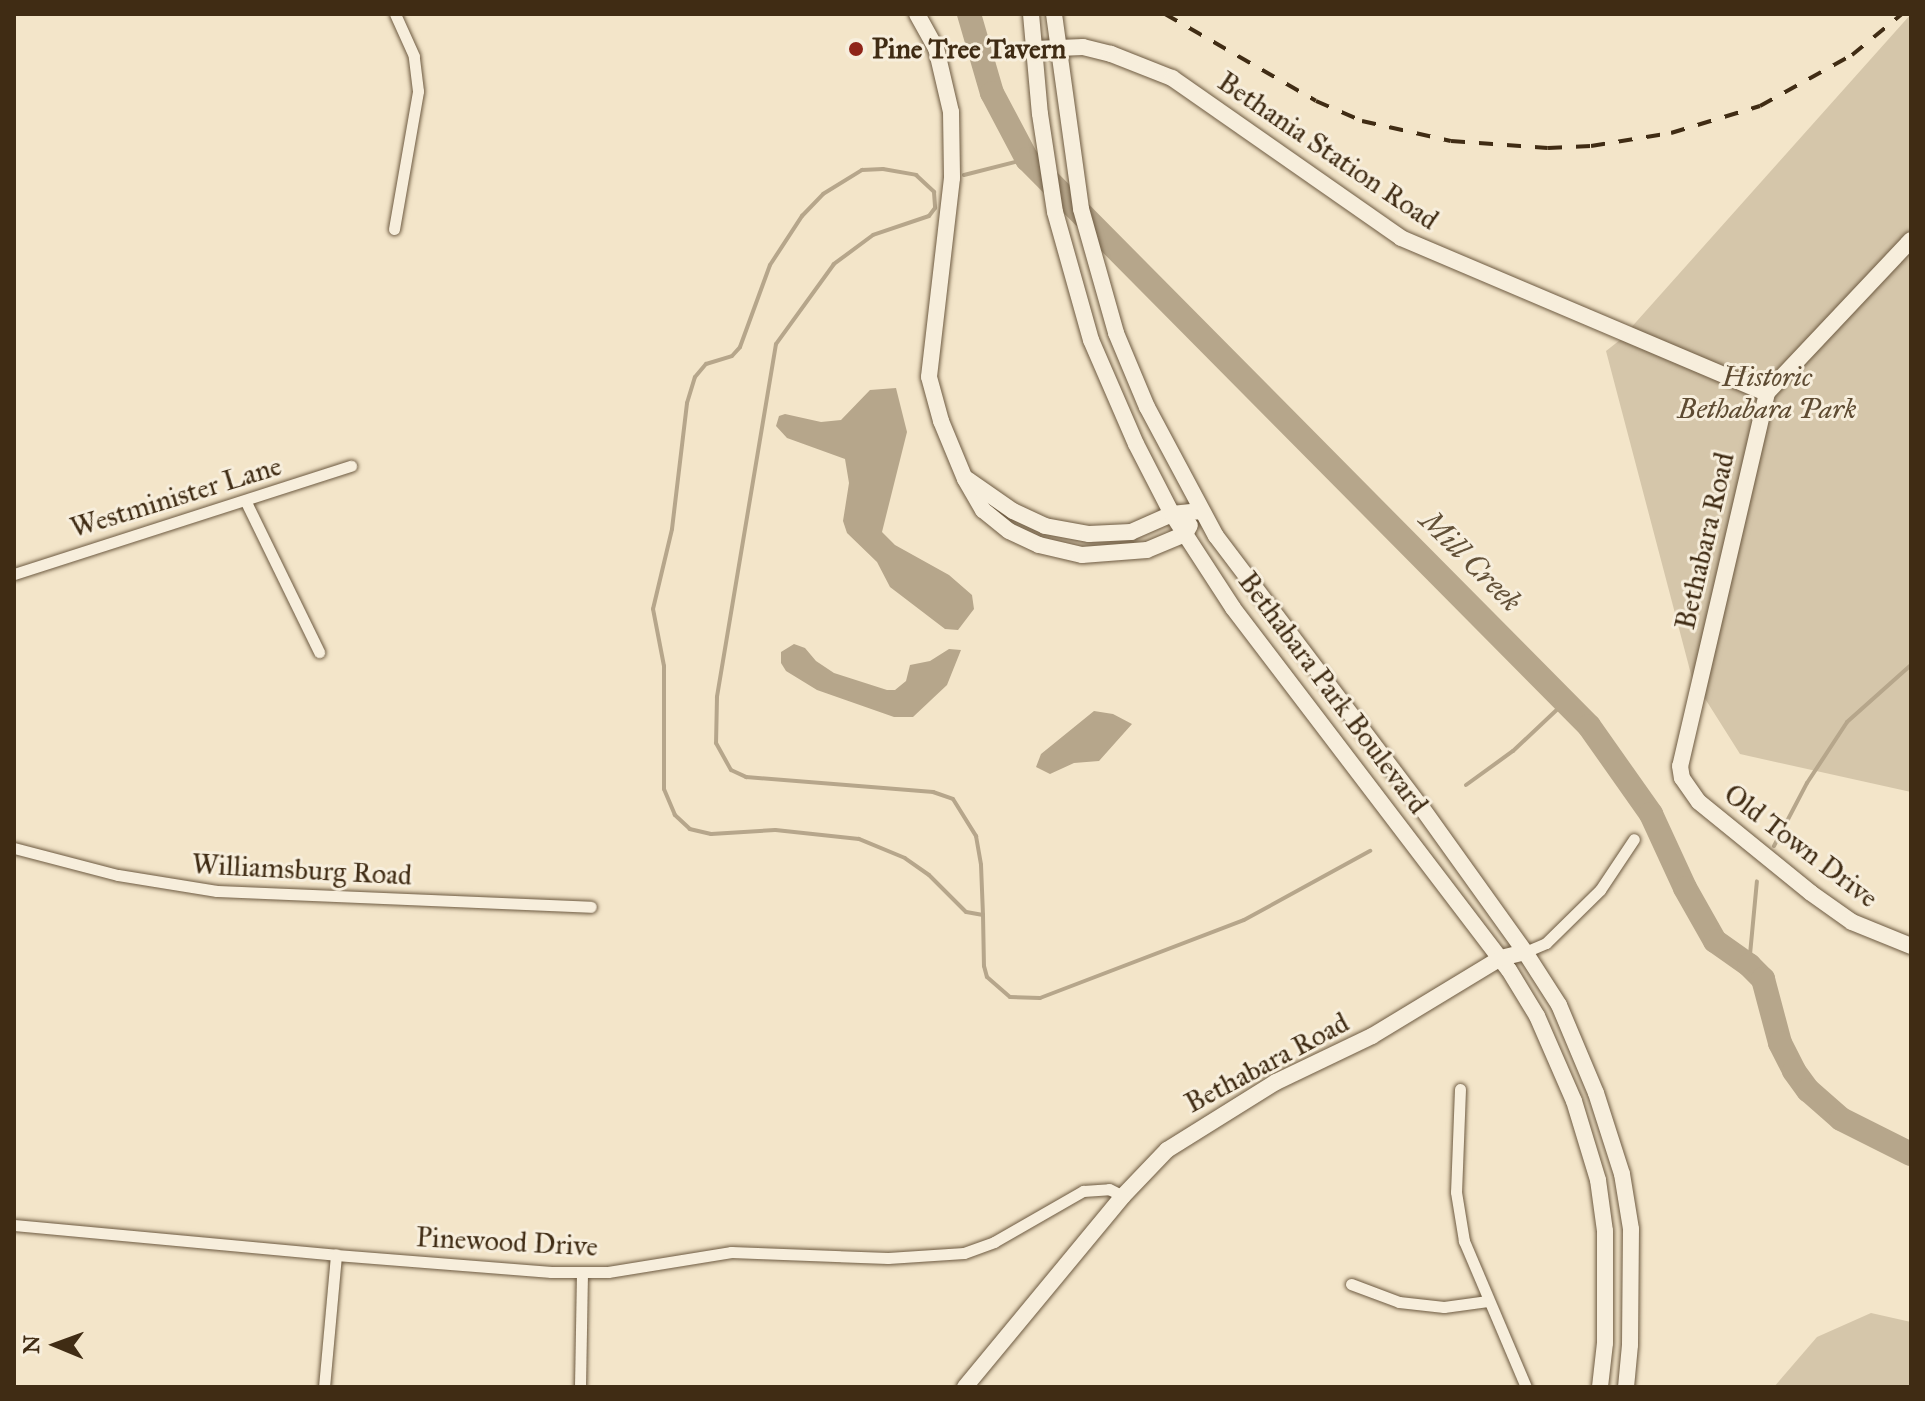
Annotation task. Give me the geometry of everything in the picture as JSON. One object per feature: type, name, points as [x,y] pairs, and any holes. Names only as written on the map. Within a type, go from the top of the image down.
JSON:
[{"type":"street","points":[[394,229],[418,91],[414,56],[395,14]]},
{"type":"street","points":[[917,14],[936,48],[951,112],[952,178],[929,377],[941,421],[965,479],[983,510],[1009,531],[1039,545],[1082,555],[1147,550],[1185,534],[1201,511]]},
{"type":"street","name":"Bethabara Park Boulevard","points":[[1031,14],[1040,114],[1055,212],[1079,302],[1123,417],[1172,514],[1233,608],[1501,958],[1537,1016],[1562,1073],[1598,1180],[1605,1231],[1605,1343],[1600,1387]]},
{"type":"street","name":"Bethabara Park Boulevard","points":[[1054,14],[1081,209],[1116,333],[1147,407],[1201,511],[1255,592],[1422,808],[1525,952],[1559,1005],[1596,1093],[1622,1174],[1631,1229],[1630,1345],[1626,1387]]},
{"type":"street","name":"Bethania Station Road","points":[[1034,49],[1083,47],[1111,54],[1172,78],[1401,238],[1767,393]]},
{"type":"street","points":[[1767,393],[1911,240]]},
{"type":"street","name":"Bethabara Road","points":[[1680,766],[1767,393]]},
{"type":"street","name":"Westminister Lane","points":[[14,574],[351,466]]},
{"type":"street","points":[[965,479],[1013,511],[1045,526],[1089,534],[1131,532],[1172,514],[1201,511]]},
{"type":"street","points":[[246,502],[319,652]]},
{"type":"street","name":"Old Town Drive","points":[[1680,766],[1689,790],[1699,802],[1811,893],[1852,922],[1911,946]]},
{"type":"street","name":"Bethabara Road","points":[[965,1387],[1123,1196],[1167,1150],[1276,1082],[1372,1036],[1501,958],[1546,943],[1600,890],[1634,839]]},
{"type":"street","name":"Williamsburg Road","points":[[14,848],[118,875],[217,891],[591,907]]},
{"type":"street","points":[[1460,1089],[1456,1192],[1464,1241],[1488,1301],[1515,1354],[1526,1387]]},
{"type":"street","name":"Pinewood Drive","points":[[14,1225],[336,1255],[608,1272],[731,1252],[888,1258],[964,1253],[994,1242],[1083,1191],[1109,1189],[1123,1196]]},
{"type":"street","points":[[324,1387],[336,1255]]},
{"type":"street","points":[[580,1387],[582,1272]]},
{"type":"street","points":[[1351,1284],[1399,1302],[1444,1307],[1488,1301]]},
{"type":"green space","name":"Historic Bethabara Park","points":[[1911,14],[1911,792],[1740,754],[1692,678],[1606,351],[1620,340]]},
{"type":"green space","points":[[1871,1313],[1911,1322],[1911,1387],[1774,1387],[1817,1337]]},
{"type":"shaded area","points":[[896,388],[907,432],[882,532],[895,545],[949,575],[972,595],[974,609],[958,630],[945,629],[890,587],[877,562],[847,533],[843,521],[849,483],[845,459],[787,438],[776,426],[779,416],[785,414],[821,422],[841,420],[870,390]]},
{"type":"shaded area","points":[[794,644],[805,648],[816,661],[834,673],[887,690],[895,690],[906,681],[910,665],[930,661],[949,649],[961,650],[947,685],[913,717],[894,717],[817,690],[786,671],[781,663],[781,652]]},
{"type":"shaded area","points":[[1094,711],[1113,714],[1132,724],[1099,761],[1074,763],[1050,774],[1036,767],[1041,754]]},
{"type":"waterway","name":"Mill Creek","points":[[969,14],[992,93],[1027,159],[1589,726],[1651,814],[1685,888],[1715,941],[1763,979],[1780,1043],[1808,1090],[1841,1119],[1911,1154]]},
{"type":"waterway","points":[[964,175],[1027,159]]},
{"type":"waterway","points":[[983,915],[966,912],[929,875],[905,858],[859,839],[775,830],[711,834],[690,829],[675,815],[664,789],[664,666],[653,609],[672,529],[687,403],[695,377],[706,364],[732,356],[740,347],[770,265],[802,216],[823,194],[862,170],[883,169],[916,175],[934,192],[935,208],[929,216],[873,235],[834,264],[776,344],[717,697],[716,743],[731,770],[746,777],[933,792],[953,799],[976,836],[981,865],[983,915],[984,966],[987,977],[1010,997],[1040,998],[1244,920],[1370,851]]},
{"type":"waterway","points":[[1774,846],[1807,783],[1847,722],[1911,665]]},
{"type":"waterway","points":[[1466,785],[1513,751],[1566,701]]},
{"type":"waterway","points":[[1749,965],[1757,881]]},
{"type":"railway","points":[[1165,14],[1316,101],[1362,121],[1451,141],[1548,148],[1591,146],[1671,133],[1760,106],[1852,55],[1902,14]]},
{"type":"place","name":"Pine Tree Tavern","points":[[856,49]]}]
